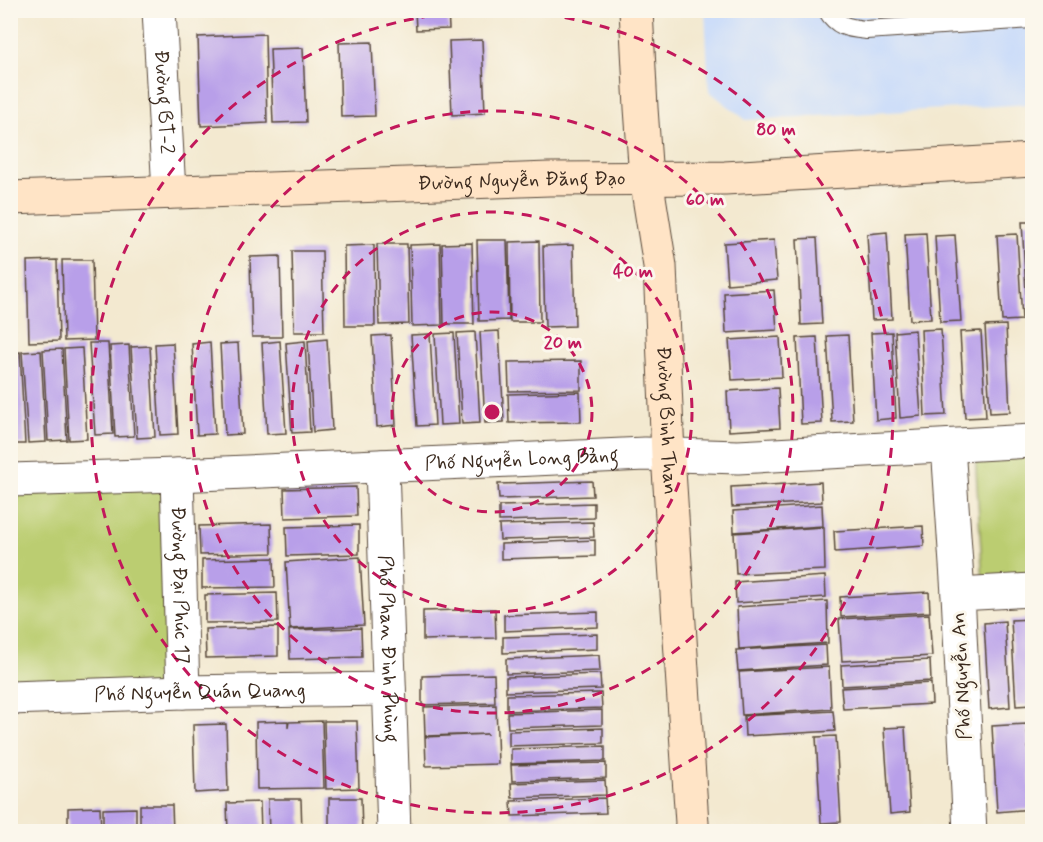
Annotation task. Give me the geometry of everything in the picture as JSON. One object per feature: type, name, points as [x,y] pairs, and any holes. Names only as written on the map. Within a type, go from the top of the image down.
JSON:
[{"type":"main road","name":"Đường Bình Than","points":[[636,10],[640,108],[646,178],[660,266],[668,455],[691,831]]},
{"type":"main road","name":"Đường Nguyễn Đăng Đạo","points":[[10,198],[549,179],[725,178],[1032,160]]},
{"type":"street","name":"Đường BT-2","points":[[159,10],[169,192]]},
{"type":"street","name":"Phố Nguyễn Long Bảng","points":[[10,480],[177,475],[645,454],[738,457],[1032,441]]},
{"type":"street","points":[[948,446],[958,594]]},
{"type":"street","name":"Phố Phan Đình Phùng","points":[[382,466],[394,831]]},
{"type":"street","name":"Đường Đại Phúc 17","points":[[177,475],[183,692]]},
{"type":"street","name":"Phố Nguyễn An","points":[[970,831],[958,594],[1032,590]]},
{"type":"street","name":"Phố Nguyễn Quán Quang","points":[[10,698],[183,692],[389,689]]},
{"type":"lane","points":[[827,10],[833,19],[847,28],[866,30],[1032,19]]},
{"type":"shaded area","points":[[705,11],[1032,11],[1032,104],[746,120],[709,91]]},
{"type":"green space","points":[[1032,450],[1032,581],[983,583],[975,453]]},
{"type":"green space","points":[[177,475],[183,692],[11,698],[10,480]]},
{"type":"building","points":[[10,10],[13,10],[14,38],[10,38]]},
{"type":"building","points":[[415,10],[448,10],[449,29],[416,30]]},
{"type":"building","points":[[265,34],[267,123],[201,126],[198,37]]},
{"type":"building","points":[[482,40],[485,113],[452,115],[449,41]]},
{"type":"building","points":[[372,42],[375,116],[341,117],[339,43]]},
{"type":"building","points":[[303,48],[306,122],[273,123],[270,49]]},
{"type":"building","points":[[1022,222],[1032,222],[1032,308],[1027,308]]},
{"type":"building","points":[[887,232],[892,319],[872,320],[867,234]]},
{"type":"building","points":[[926,233],[931,319],[910,320],[905,234]]},
{"type":"building","points":[[1017,234],[1022,320],[1002,321],[997,235]]},
{"type":"building","points":[[955,235],[961,321],[940,322],[935,236]]},
{"type":"building","points":[[817,238],[822,324],[801,325],[797,239]]},
{"type":"building","points":[[477,240],[507,240],[509,320],[479,321]]},
{"type":"building","points":[[774,240],[777,280],[727,284],[724,243]]},
{"type":"building","points":[[539,241],[540,322],[510,322],[509,242]]},
{"type":"building","points":[[472,243],[474,324],[444,324],[442,244]]},
{"type":"building","points":[[377,244],[407,244],[409,324],[379,325]]},
{"type":"building","points":[[440,244],[442,325],[412,326],[410,245]]},
{"type":"building","points":[[374,245],[375,326],[345,326],[344,246]]},
{"type":"building","points":[[573,245],[575,326],[545,327],[543,246]]},
{"type":"building","points":[[292,251],[322,251],[324,332],[294,332]]},
{"type":"building","points":[[280,256],[282,337],[252,337],[250,257]]},
{"type":"building","points":[[57,260],[59,341],[29,342],[27,261]]},
{"type":"building","points":[[62,260],[92,260],[94,340],[64,341]]},
{"type":"building","points":[[774,290],[777,330],[726,333],[724,293]]},
{"type":"building","points":[[1006,325],[1010,412],[990,413],[985,326]]},
{"type":"building","points":[[941,329],[946,415],[925,416],[921,330]]},
{"type":"building","points":[[915,330],[921,416],[900,418],[895,332]]},
{"type":"building","points":[[499,331],[504,422],[485,423],[480,332]]},
{"type":"building","points":[[981,331],[986,417],[965,418],[960,332]]},
{"type":"building","points":[[475,332],[480,423],[462,424],[457,333]]},
{"type":"building","points":[[892,332],[896,418],[876,420],[871,333]]},
{"type":"building","points":[[454,333],[459,424],[440,425],[435,334]]},
{"type":"building","points":[[430,334],[435,425],[417,426],[411,335]]},
{"type":"building","points":[[391,335],[396,425],[377,427],[372,336]]},
{"type":"building","points":[[848,335],[853,421],[832,422],[827,336]]},
{"type":"building","points":[[780,337],[782,377],[732,380],[729,340]]},
{"type":"building","points":[[817,337],[822,423],[801,424],[797,338]]},
{"type":"building","points":[[327,339],[332,430],[313,432],[308,341]]},
{"type":"building","points":[[280,341],[286,433],[267,434],[262,343]]},
{"type":"building","points":[[305,341],[310,432],[292,433],[286,343]]},
{"type":"building","points":[[210,342],[215,434],[197,435],[192,344]]},
{"type":"building","points":[[89,343],[108,343],[113,434],[95,435]]},
{"type":"building","points":[[173,343],[178,434],[160,435],[155,344]]},
{"type":"building","points":[[238,343],[243,434],[225,435],[220,344]]},
{"type":"building","points":[[129,345],[134,436],[115,437],[110,346]]},
{"type":"building","points":[[150,346],[155,437],[137,438],[131,347]]},
{"type":"building","points":[[82,348],[87,439],[69,440],[64,349]]},
{"type":"building","points":[[62,349],[67,440],[48,441],[43,350]]},
{"type":"building","points":[[41,351],[46,442],[28,443],[22,352]]},
{"type":"building","points":[[20,352],[25,444],[10,444],[10,353]]},
{"type":"building","points":[[581,361],[581,390],[509,391],[508,362]]},
{"type":"building","points":[[778,388],[780,428],[729,431],[727,391]]},
{"type":"building","points":[[580,392],[581,422],[509,423],[508,394]]},
{"type":"building","points":[[592,481],[593,496],[499,499],[498,484]]},
{"type":"building","points":[[821,482],[822,502],[732,507],[731,487]]},
{"type":"building","points":[[356,487],[357,516],[285,518],[284,489]]},
{"type":"building","points":[[594,503],[594,518],[499,521],[499,506]]},
{"type":"building","points":[[822,505],[823,526],[734,532],[733,511]]},
{"type":"building","points":[[593,522],[594,537],[500,540],[499,525]]},
{"type":"building","points":[[271,524],[272,553],[200,555],[199,526]]},
{"type":"building","points":[[359,525],[359,554],[287,556],[286,527]]},
{"type":"building","points":[[923,526],[924,546],[835,552],[834,531]]},
{"type":"building","points":[[824,527],[825,570],[736,574],[734,533]]},
{"type":"building","points":[[595,540],[595,556],[501,559],[501,544]]},
{"type":"building","points":[[360,557],[364,625],[290,629],[286,562]]},
{"type":"building","points":[[274,558],[275,587],[202,588],[202,560]]},
{"type":"building","points":[[825,576],[826,597],[736,603],[735,582]]},
{"type":"building","points":[[929,592],[930,612],[841,617],[840,597]]},
{"type":"building","points":[[277,593],[278,622],[205,623],[205,595]]},
{"type":"building","points":[[827,601],[828,643],[739,649],[737,607]]},
{"type":"building","points":[[495,609],[496,638],[423,640],[423,611]]},
{"type":"building","points":[[598,612],[598,627],[504,631],[504,615]]},
{"type":"building","points":[[929,614],[932,656],[842,661],[839,619]]},
{"type":"building","points":[[1032,619],[1032,705],[1016,706],[1011,620]]},
{"type":"building","points":[[1005,621],[1010,707],[989,709],[984,623]]},
{"type":"building","points":[[278,627],[278,656],[206,658],[205,629]]},
{"type":"building","points":[[361,628],[362,657],[290,659],[289,630]]},
{"type":"building","points":[[597,634],[597,649],[503,653],[503,637]]},
{"type":"building","points":[[826,645],[827,665],[738,671],[736,650]]},
{"type":"building","points":[[599,655],[600,671],[506,674],[506,659]]},
{"type":"building","points":[[930,660],[931,681],[842,686],[841,665]]},
{"type":"building","points":[[829,667],[831,709],[742,715],[739,672]]},
{"type":"building","points":[[494,674],[495,703],[422,705],[422,676]]},
{"type":"building","points":[[600,674],[601,689],[506,692],[506,677]]},
{"type":"building","points":[[931,683],[932,704],[843,709],[841,688]]},
{"type":"building","points":[[601,693],[602,708],[507,711],[507,695]]},
{"type":"building","points":[[496,705],[498,764],[426,766],[425,737],[488,734],[425,736],[424,707]]},
{"type":"building","points":[[602,710],[602,725],[508,728],[507,713]]},
{"type":"building","points":[[833,711],[835,731],[745,736],[744,716]]},
{"type":"building","points":[[288,721],[288,728],[289,722],[322,721],[324,788],[257,789],[256,722]]},
{"type":"building","points":[[324,721],[357,721],[359,788],[326,789]]},
{"type":"building","points":[[226,724],[228,791],[195,793],[193,725]]},
{"type":"building","points":[[1027,724],[1032,809],[997,812],[992,726]]},
{"type":"building","points":[[905,727],[910,812],[890,814],[884,728]]},
{"type":"building","points":[[603,728],[603,743],[509,746],[509,731]]},
{"type":"building","points":[[836,736],[841,822],[821,823],[816,737]]},
{"type":"building","points":[[605,746],[605,761],[511,764],[511,749]]},
{"type":"building","points":[[606,763],[606,778],[512,781],[511,765]]},
{"type":"building","points":[[605,780],[606,795],[512,798],[511,783]]},
{"type":"building","points":[[329,798],[361,798],[362,832],[329,832]]},
{"type":"building","points":[[605,798],[606,813],[512,816],[511,801]]},
{"type":"building","points":[[268,799],[301,799],[302,832],[269,832]]},
{"type":"building","points":[[260,802],[261,832],[228,832],[227,803]]},
{"type":"building","points":[[140,805],[172,805],[173,832],[140,832]]},
{"type":"building","points":[[100,807],[101,832],[68,832],[68,808]]},
{"type":"building","points":[[136,808],[136,832],[103,832],[103,809]]},
{"type":"building","points":[[605,825],[606,832],[544,832],[544,830]]}]
